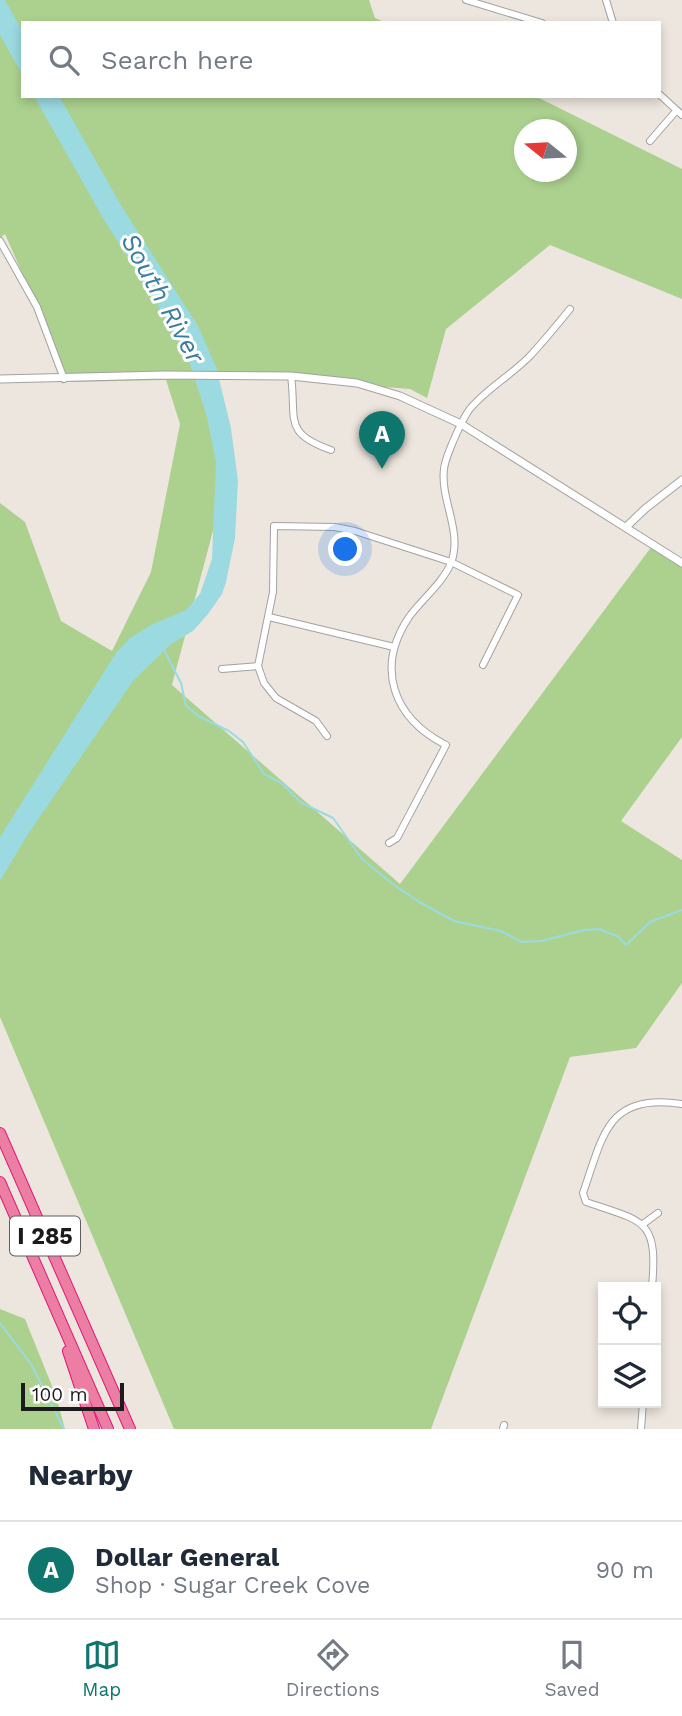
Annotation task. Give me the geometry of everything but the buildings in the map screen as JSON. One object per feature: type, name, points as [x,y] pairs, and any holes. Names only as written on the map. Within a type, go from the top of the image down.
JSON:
[{"type":"highway","name":"I 285","points":[[0,1133],[132,1429]]},
{"type":"highway","name":"I 285","points":[[0,1182],[108,1429]]},
{"type":"highway","points":[[47,1288],[94,1429]]},
{"type":"street","points":[[466,0],[535,21]]},
{"type":"street","points":[[606,0],[611,21]]},
{"type":"street","points":[[650,141],[679,113],[661,96]]},
{"type":"street","points":[[0,241],[37,307],[64,379]]},
{"type":"street","points":[[389,843],[397,838],[446,744],[408,718],[400,705],[392,676],[394,648],[399,634],[411,614],[444,576],[455,548],[445,492],[445,461],[470,410],[528,358],[570,309]]},
{"type":"street","points":[[0,379],[164,375],[291,376],[358,383],[400,396],[461,424],[682,563]]},
{"type":"street","points":[[291,376],[294,421],[300,436],[331,450]]},
{"type":"street","points":[[626,527],[682,480]]},
{"type":"street","points":[[327,736],[316,721],[276,698],[264,683],[258,666],[269,617],[274,572],[274,526],[335,527],[451,562],[519,595],[483,664]]},
{"type":"street","points":[[269,617],[394,648]]},
{"type":"street","points":[[222,669],[258,666]]},
{"type":"street","points":[[652,1282],[652,1242],[643,1224],[632,1217],[581,1200],[603,1136],[615,1116],[643,1103],[682,1104]]},
{"type":"street","points":[[643,1224],[658,1213]]},
{"type":"street","points":[[641,1429],[643,1408]]},
{"type":"green space","points":[[0,0],[369,0],[375,18],[382,21],[21,21],[21,98],[539,98],[682,169],[682,299],[550,245],[446,329],[427,398],[410,389],[218,374],[231,463],[172,685],[400,884],[652,546],[682,566],[682,737],[621,821],[682,860],[682,983],[636,1048],[570,1057],[431,1429],[174,1429],[0,1017],[0,503],[25,522],[61,621],[112,651],[151,572],[180,424],[166,380],[70,382],[5,234],[0,238]]},
{"type":"green space","points":[[0,1309],[25,1319],[56,1396],[65,1429],[0,1429]]},
{"type":"water","points":[[0,0],[5,0],[21,28],[21,72],[0,35]]},
{"type":"water","name":"South River","points":[[35,98],[60,98],[122,207],[198,326],[216,367],[231,428],[238,481],[235,538],[222,594],[193,631],[171,644],[133,681],[28,834],[0,881],[0,837],[116,653],[130,638],[153,624],[186,610],[200,594],[212,559],[216,462],[207,417],[185,349],[103,218]]},
{"type":"waterway","points":[[164,650],[181,683],[186,706],[243,742],[264,774],[283,784],[300,802],[333,818],[362,859],[394,885],[454,921],[501,931],[521,942],[541,941],[599,929],[619,937],[626,945],[650,922],[682,910]]},
{"type":"waterway","points":[[0,1323],[31,1364],[64,1429]]},
{"type":"place","name":"Dollar General","points":[[382,469]]}]
